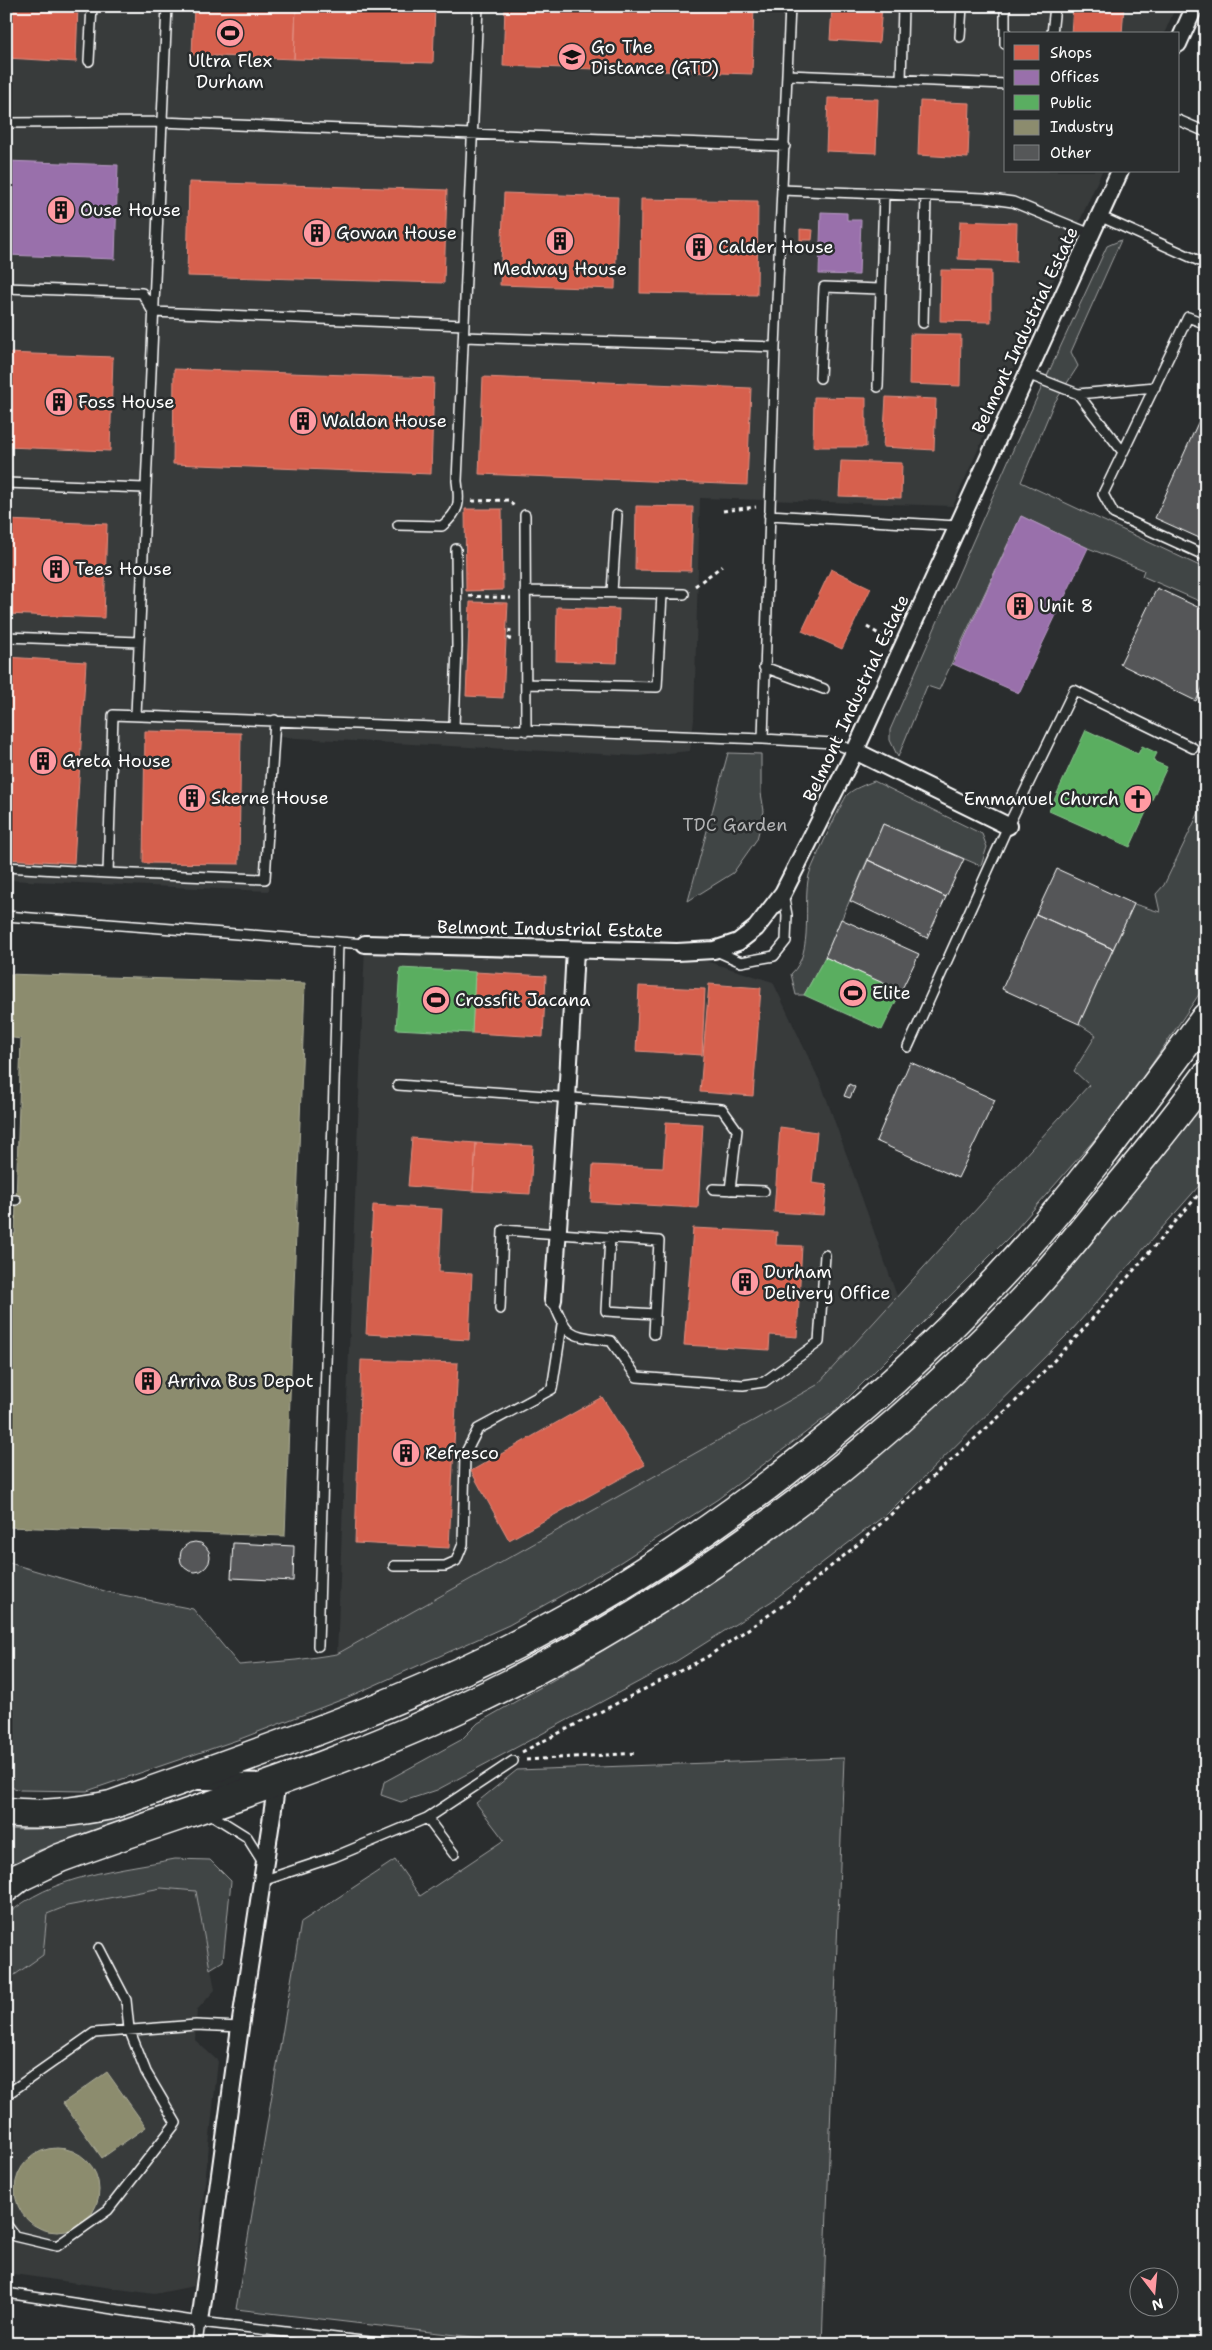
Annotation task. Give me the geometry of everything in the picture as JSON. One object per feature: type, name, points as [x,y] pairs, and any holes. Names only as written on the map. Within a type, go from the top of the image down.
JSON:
[{"type":"highway","points":[[6,1812],[31,1814],[72,1812],[111,1805],[349,1719],[445,1679],[535,1635],[628,1582],[716,1523],[799,1461],[879,1394],[976,1301],[1074,1190],[1136,1111],[1206,1016]]},
{"type":"highway","points":[[6,1888],[20,1877],[60,1858],[361,1751],[441,1717],[554,1661],[654,1603],[735,1550],[820,1486],[901,1417],[1016,1308],[1167,1129],[1206,1076]]},
{"type":"street","points":[[1180,40],[1196,6]]},
{"type":"street","name":"Belmont Industrial Estate","points":[[365,944],[677,952],[714,950],[738,942],[756,928],[783,892],[855,752],[1120,172]]},
{"type":"street","points":[[855,752],[1008,826]]},
{"type":"street","points":[[553,1300],[575,950]]},
{"type":"street","points":[[178,1781],[277,1782],[240,2027],[200,2322]]},
{"type":"lane","points":[[89,61],[92,6]]},
{"type":"lane","points":[[136,715],[167,6]]},
{"type":"lane","points":[[398,525],[442,526],[455,516],[459,501],[457,481],[478,6]]},
{"type":"lane","points":[[763,739],[775,347],[790,6]]},
{"type":"lane","points":[[901,80],[903,6]]},
{"type":"lane","points":[[960,37],[962,6]]},
{"type":"lane","points":[[1005,6],[1006,32]]},
{"type":"lane","points":[[1052,32],[1055,6]]},
{"type":"lane","points":[[788,75],[1004,84]]},
{"type":"lane","points":[[1180,121],[1206,132]]},
{"type":"lane","points":[[6,123],[161,122],[785,146]]},
{"type":"lane","points":[[782,190],[984,198],[1013,202],[1092,234]]},
{"type":"lane","points":[[878,387],[884,194]]},
{"type":"lane","points":[[923,323],[926,196]]},
{"type":"lane","points":[[1100,216],[1206,264]]},
{"type":"lane","points":[[820,378],[824,287],[880,289]]},
{"type":"lane","points":[[6,288],[142,293],[153,312]]},
{"type":"lane","points":[[153,312],[464,325]]},
{"type":"lane","points":[[1206,324],[1188,317],[1103,494],[1114,514],[1206,556]]},
{"type":"lane","points":[[464,337],[775,347]]},
{"type":"lane","points":[[1027,374],[1078,394],[1155,387]]},
{"type":"lane","points":[[1078,394],[1123,452]]},
{"type":"lane","points":[[6,483],[145,488]]},
{"type":"lane","points":[[769,510],[958,526]]},
{"type":"lane","points":[[612,592],[616,515]]},
{"type":"lane","points":[[525,517],[526,731]]},
{"type":"lane","points":[[454,726],[457,647],[456,549]]},
{"type":"lane","points":[[525,591],[684,594]]},
{"type":"lane","points":[[527,684],[657,688],[662,594]]},
{"type":"lane","points":[[6,637],[139,642]]},
{"type":"lane","points":[[764,667],[824,689]]},
{"type":"lane","points":[[908,1047],[1008,826],[1074,690],[1193,748]]},
{"type":"lane","points":[[108,873],[113,715],[454,726],[526,731],[763,739],[833,744],[855,752]]},
{"type":"lane","points":[[6,867],[265,879],[275,720]]},
{"type":"lane","points":[[714,950],[741,962],[758,961],[774,956],[786,941],[787,915],[783,892]]},
{"type":"lane","points":[[6,916],[365,944]]},
{"type":"lane","points":[[318,1646],[338,943]]},
{"type":"lane","points":[[398,1085],[722,1109],[737,1130],[730,1190]]},
{"type":"lane","points":[[713,1189],[764,1191]]},
{"type":"lane","points":[[6,1200],[16,1200]]},
{"type":"lane","points":[[500,1310],[503,1230],[659,1241],[654,1334]]},
{"type":"lane","points":[[610,1237],[606,1311],[655,1314]]},
{"type":"lane","points":[[562,1325],[577,1336],[611,1341],[637,1377],[743,1385],[764,1382],[819,1342],[825,1255]]},
{"type":"lane","points":[[394,1566],[445,1566],[456,1561],[463,1544],[465,1454],[478,1429],[552,1389],[562,1325],[553,1300]]},
{"type":"lane","points":[[262,1881],[334,1857],[426,1818],[513,1761]]},
{"type":"lane","points":[[200,1808],[226,1822],[247,1837],[264,1864]]},
{"type":"lane","points":[[426,1818],[454,1854]]},
{"type":"lane","points":[[6,2224],[15,2236],[57,2246],[108,2210],[176,2123],[146,2072],[129,2029],[126,2000],[99,1948]]},
{"type":"lane","points":[[6,2095],[94,2033],[196,2025],[240,2027]]},
{"type":"lane","points":[[6,2293],[200,2322],[387,2344]]},
{"type":"lane","points":[[197,2344],[200,2322]]},
{"type":"path","points":[[459,501],[509,500],[525,517]]},
{"type":"path","points":[[723,511],[769,510]]},
{"type":"path","points":[[684,594],[722,566]]},
{"type":"path","points":[[456,596],[511,596],[511,605]]},
{"type":"path","points":[[510,622],[509,639],[526,641]]},
{"type":"path","points":[[867,628],[902,647]]},
{"type":"path","points":[[513,1761],[527,1748],[707,1657],[785,1604],[857,1545],[1012,1406],[1080,1333],[1206,1186]]},
{"type":"path","points":[[513,1761],[637,1753]]},
{"type":"shaded area","points":[[6,6],[1176,6],[1165,32],[1004,32],[1004,172],[1102,172],[953,506],[700,498],[694,720],[690,751],[638,756],[277,737],[269,891],[6,880]]},
{"type":"shaded area","points":[[365,944],[677,952],[773,982],[822,1086],[897,1296],[817,1385],[337,1654]]},
{"type":"shaded area","points":[[161,1888],[197,1891],[215,1990],[197,2010],[195,2040],[218,2061],[194,2286],[154,2294],[6,2273],[6,1981],[43,1955],[46,1914],[67,1906]]},
{"type":"green space","points":[[1121,240],[1071,352],[1078,366],[1053,405],[1021,482],[1206,569],[1206,604],[1142,576],[1144,570],[1088,548],[1021,516],[939,690],[927,686],[898,757],[890,740],[890,730],[1016,443],[1107,246]]},
{"type":"green space","name":"TDC Garden","points":[[728,753],[761,754],[761,793],[764,811],[757,839],[733,873],[688,901]]},
{"type":"green space","points":[[874,781],[982,834],[987,847],[981,866],[883,824],[825,957],[804,995],[796,995],[791,974],[798,965],[803,953],[809,875],[847,795]]},
{"type":"green space","points":[[1202,806],[1206,807],[1206,984],[1123,1107],[1011,1235],[838,1408],[718,1499],[619,1563],[509,1625],[346,1698],[240,1739],[87,1791],[20,1790],[6,1785],[6,1562],[108,1592],[193,1609],[239,1665],[337,1654],[817,1385],[1089,1085],[1074,1071],[1096,1035],[1079,1024],[1134,904],[1160,912],[1156,894],[1164,885]]},
{"type":"green space","points":[[1206,1101],[1206,1178],[1072,1330],[888,1513],[772,1601],[672,1664],[437,1790],[401,1802],[381,1795],[384,1782],[461,1740],[478,1723],[581,1664],[737,1566],[869,1462],[1027,1316],[1157,1164]]},
{"type":"green space","points":[[844,1758],[822,2344],[532,2344],[236,2309],[301,1922],[395,1860],[420,1896],[504,1840],[476,1803],[517,1770]]},
{"type":"green space","points":[[124,1816],[125,1821],[37,1851],[6,1869],[6,1829],[66,1827]]},
{"type":"green space","points":[[175,1859],[210,1860],[231,1881],[223,1961],[210,1969],[196,1891],[161,1888],[67,1906],[47,1914],[43,1955],[6,1981],[6,1916],[24,1902],[43,1891],[86,1876]]},
{"type":"building: Shops","points":[[6,6],[78,6],[76,62],[6,58]]},
{"type":"building: Shops","points":[[194,6],[296,6],[294,59],[192,55]]},
{"type":"building: Shops","points":[[296,6],[435,6],[433,63],[294,59]]},
{"type":"building: Shops","points":[[505,6],[754,6],[752,74],[503,66]]},
{"type":"building: Shops","points":[[832,6],[882,6],[879,43],[830,40]]},
{"type":"building: Shops","points":[[1073,6],[1124,6],[1122,32],[1071,32]]},
{"type":"building: Shops","points":[[828,98],[878,99],[876,153],[826,151]]},
{"type":"building: Shops","points":[[920,101],[970,103],[968,158],[918,155]]},
{"type":"building: Shops","name":"Gowan House","points":[[189,182],[447,190],[444,283],[187,276]]},
{"type":"building: Shops","name":"Medway House","points":[[504,193],[618,197],[615,289],[500,285]]},
{"type":"building: Shops","name":"Calder House","points":[[641,199],[758,201],[757,295],[640,293]]},
{"type":"building: Shops","points":[[960,221],[1017,223],[1016,262],[958,259]]},
{"type":"building: Shops","points":[[800,229],[813,230],[812,240],[800,240]]},
{"type":"building: Shops","points":[[941,270],[991,271],[991,322],[940,321]]},
{"type":"building: Shops","points":[[910,334],[961,335],[960,386],[909,384]]},
{"type":"building: Shops","name":"Foss House","points":[[6,353],[113,357],[110,451],[6,447]]},
{"type":"building: Shops","name":"Waldon House","points":[[174,369],[434,378],[431,474],[173,464]]},
{"type":"building: Shops","points":[[483,377],[751,388],[747,485],[479,474]]},
{"type":"building: Shops","points":[[814,397],[866,398],[866,447],[813,447]]},
{"type":"building: Shops","points":[[886,397],[936,399],[934,450],[883,447]]},
{"type":"building: Shops","points":[[841,461],[902,463],[901,498],[839,496]]},
{"type":"building: Shops","points":[[636,506],[693,507],[691,571],[635,570]]},
{"type":"building: Shops","points":[[465,509],[502,509],[503,590],[466,591]]},
{"type":"building: Shops","name":"Tees House","points":[[6,520],[107,524],[104,618],[6,614]]},
{"type":"building: Shops","points":[[831,569],[871,588],[842,649],[802,631]]},
{"type":"building: Shops","points":[[470,602],[508,603],[503,698],[466,696]]},
{"type":"building: Shops","points":[[557,607],[619,609],[617,663],[556,661]]},
{"type":"building: Shops","name":"Greta House","points":[[6,657],[86,662],[74,863],[6,859]]},
{"type":"building: Shops","name":"Skerne House","points":[[145,731],[241,733],[239,864],[143,863]]},
{"type":"building: Shops","points":[[475,972],[546,976],[543,1037],[472,1033]]},
{"type":"building: Shops","points":[[709,984],[761,988],[753,1096],[700,1092]]},
{"type":"building: Shops","points":[[639,986],[705,989],[702,1055],[636,1051]]},
{"type":"building: Shops","points":[[666,1122],[703,1124],[698,1208],[591,1202],[593,1165],[663,1168]]},
{"type":"building: Shops","points":[[780,1127],[817,1132],[812,1183],[827,1185],[824,1215],[774,1212]]},
{"type":"building: Shops","points":[[412,1138],[476,1143],[473,1191],[408,1186]]},
{"type":"building: Shops","points":[[476,1143],[533,1146],[530,1194],[473,1191]]},
{"type":"building: Shops","points":[[373,1205],[442,1209],[439,1272],[472,1274],[469,1340],[366,1334]]},
{"type":"building: Shops","name":"Durham Delivery Office","points":[[693,1228],[777,1232],[776,1245],[802,1246],[797,1337],[770,1335],[769,1350],[684,1345]]},
{"type":"building: Shops","name":"Refresco","points":[[361,1360],[458,1363],[449,1548],[355,1543]]},
{"type":"building: Shops","points":[[602,1397],[645,1465],[509,1540],[471,1471]]},
{"type":"building: Offices","name":"Ouse House","points":[[6,161],[118,165],[115,259],[6,255]]},
{"type":"building: Offices","points":[[821,212],[847,213],[847,220],[861,220],[859,275],[819,274]]},
{"type":"building: Offices","name":"Unit 8","points":[[1021,516],[1088,548],[1019,693],[953,664]]},
{"type":"building: Public","points":[[1086,730],[1138,754],[1142,746],[1157,753],[1153,761],[1167,767],[1130,847],[1049,811]]},
{"type":"building: Public","name":"Elite","points":[[825,957],[901,991],[882,1030],[804,995]]},
{"type":"building: Public","name":"Crossfit Jacana","points":[[400,968],[475,972],[472,1033],[396,1029]]},
{"type":"building: Industry","name":"Arriva Bus Depot","points":[[6,974],[305,983],[285,1536],[6,1527],[6,1234],[15,1234],[21,1039],[6,1037]]},
{"type":"building: Industry","points":[[107,2072],[146,2127],[102,2158],[63,2103]]},
{"type":"building: Industry","points":[[49,2148],[65,2148],[81,2155],[92,2166],[99,2182],[96,2206],[87,2220],[81,2225],[65,2232],[49,2232],[33,2225],[22,2214],[15,2198],[15,2182],[22,2166],[33,2155]]},
{"type":"building: Other","points":[[1206,405],[1206,541],[1155,518]]},
{"type":"building: Other","points":[[1157,588],[1206,611],[1206,681],[1196,701],[1120,664]]},
{"type":"building: Other","points":[[883,824],[964,859],[946,897],[868,860]]},
{"type":"building: Other","points":[[868,860],[946,897],[927,938],[850,901]]},
{"type":"building: Other","points":[[1057,869],[1134,904],[1113,949],[1036,914]]},
{"type":"building: Other","points":[[1036,914],[1113,949],[1079,1024],[1002,989]]},
{"type":"building: Other","points":[[841,919],[919,954],[901,991],[825,957]]},
{"type":"building: Other","points":[[910,1062],[995,1100],[958,1178],[876,1141]]},
{"type":"building: Other","points":[[849,1084],[855,1087],[850,1098],[844,1096]]},
{"type":"building: Other","points":[[195,1542],[201,1543],[209,1551],[209,1563],[201,1571],[195,1572],[189,1571],[181,1563],[180,1557],[181,1551],[189,1543]]},
{"type":"building: Other","points":[[233,1543],[294,1546],[293,1581],[231,1578]]},
{"type":"place","name":"Ultra Flex Durham","points":[[230,33]]},
{"type":"place","name":"Go The Distance (GTD)","points":[[572,57]]},
{"type":"place","name":"Ouse House","points":[[61,210]]},
{"type":"place","name":"Gowan House","points":[[317,233]]},
{"type":"place","name":"Medway House","points":[[560,241]]},
{"type":"place","name":"Calder House","points":[[699,247]]},
{"type":"place","name":"Foss House","points":[[59,402]]},
{"type":"place","name":"Waldon House","points":[[303,421]]},
{"type":"place","name":"Tees House","points":[[56,569]]},
{"type":"place","name":"Unit 8","points":[[1020,606]]},
{"type":"place","name":"Greta House","points":[[43,761]]},
{"type":"place","name":"Skerne House","points":[[192,798]]},
{"type":"place","name":"Emmanuel Church","points":[[1138,799]]},
{"type":"place","name":"Elite","points":[[853,993]]},
{"type":"place","name":"Crossfit Jacana","points":[[436,1000]]},
{"type":"place","name":"Durham Delivery Office","points":[[745,1282]]},
{"type":"place","name":"Arriva Bus Depot","points":[[148,1381]]},
{"type":"place","name":"Refresco","points":[[406,1453]]}]
